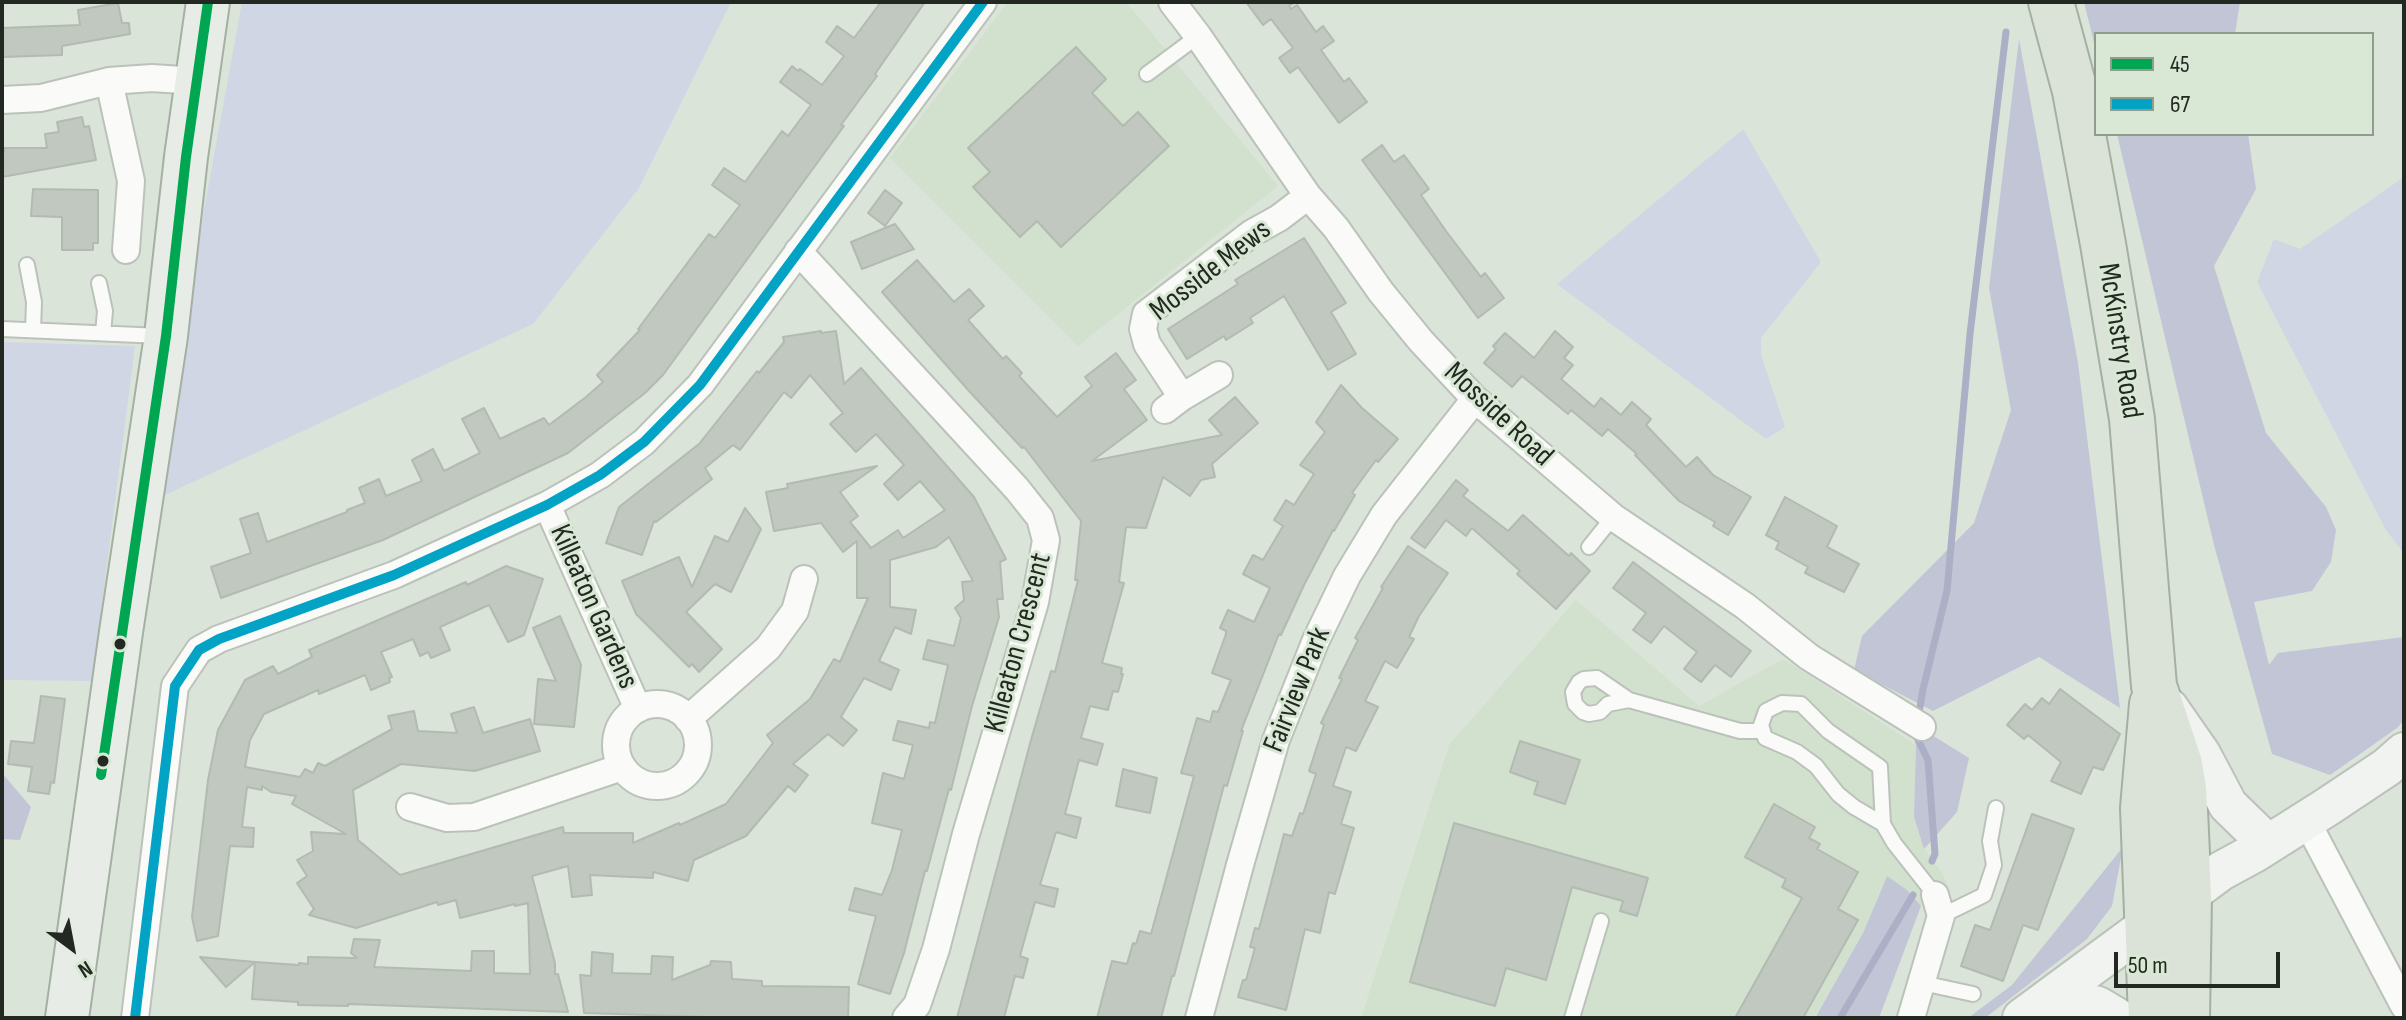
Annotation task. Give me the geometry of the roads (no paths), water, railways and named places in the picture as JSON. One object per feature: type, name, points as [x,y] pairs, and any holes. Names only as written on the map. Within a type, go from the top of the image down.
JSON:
[{"type":"highway","name":"McKinstry Road","points":[[2051,2],[2078,107],[2132,419],[2160,705],[2143,808],[2168,911],[2187,1018]]},
{"type":"highway","name":"McKinstry Road","points":[[2151,1018],[2168,911]]},
{"type":"highway","points":[[2166,1018],[2168,911]]},
{"type":"main road","points":[[67,1018],[166,336],[208,2]]},
{"type":"street","points":[[135,1018],[175,686],[199,650],[219,639],[394,575],[547,505],[600,475],[644,442],[700,385],[983,2]]},
{"type":"street","name":"Mosside Road","points":[[1172,2],[1308,196],[1336,228],[1381,292],[1475,399],[1613,517],[1745,606],[1809,657],[1916,723]]},
{"type":"street","points":[[2,100],[41,98],[109,81],[152,78],[197,81]]},
{"type":"street","points":[[109,81],[131,181],[126,250]]},
{"type":"street","name":"Mosside Mews","points":[[1219,375],[1174,404],[1147,344],[1143,329],[1146,314],[1252,233],[1308,196]]},
{"type":"street","name":"Killeaton Crescent","points":[[798,251],[1017,489],[1040,518],[1046,540],[1035,602],[966,834],[936,949],[917,1005],[906,1018]]},
{"type":"street","name":"Fairview Park","points":[[1199,1018],[1276,740],[1316,640],[1347,576],[1384,515],[1475,399]]},
{"type":"street","name":"Killeaton Gardens","points":[[547,505],[638,709]]},
{"type":"street","points":[[410,807],[447,818],[474,817],[622,767],[631,777],[655,786],[681,779],[696,757],[698,744],[688,719],[768,648],[795,611],[804,579]]},
{"type":"street","name":"Killeaton Gardens","points":[[622,767],[616,741],[627,717],[638,709],[648,705],[670,706],[688,719]]},
{"type":"street","points":[[2160,705],[2201,754],[2228,805],[2268,844]]},
{"type":"street","points":[[2036,1008],[2221,871],[2306,820],[2387,767],[2404,752]]},
{"type":"street","points":[[2306,820],[2404,1006]]},
{"type":"street","points":[[1911,1018],[1922,983],[1938,905]]},
{"type":"street","points":[[2036,1008],[2074,1000],[2098,1006],[2118,1018]]},
{"type":"lane","points":[[1147,74],[1198,36]]},
{"type":"lane","points":[[27,265],[34,302],[33,330]]},
{"type":"lane","points":[[99,283],[105,311],[103,333]]},
{"type":"lane","points":[[2,329],[166,336]]},
{"type":"lane","points":[[1589,547],[1613,517]]},
{"type":"lane","points":[[1629,700],[1740,731],[1763,731]]},
{"type":"lane","points":[[1883,824],[1838,794],[1816,766],[1797,752],[1765,738],[1761,725],[1766,711],[1782,703],[1801,704],[1828,731],[1880,767],[1883,824],[1938,905],[1984,895],[1994,865],[1990,841],[1996,808]]},
{"type":"lane","points":[[1572,1018],[1601,921]]},
{"type":"lane","points":[[1922,983],[1973,994]]},
{"type":"waterway","points":[[1918,719],[1947,591],[1970,334],[2006,32]]},
{"type":"waterway","points":[[1916,731],[1928,760],[1935,854],[1932,861]]},
{"type":"waterway","points":[[1840,1018],[1913,895]]}]
